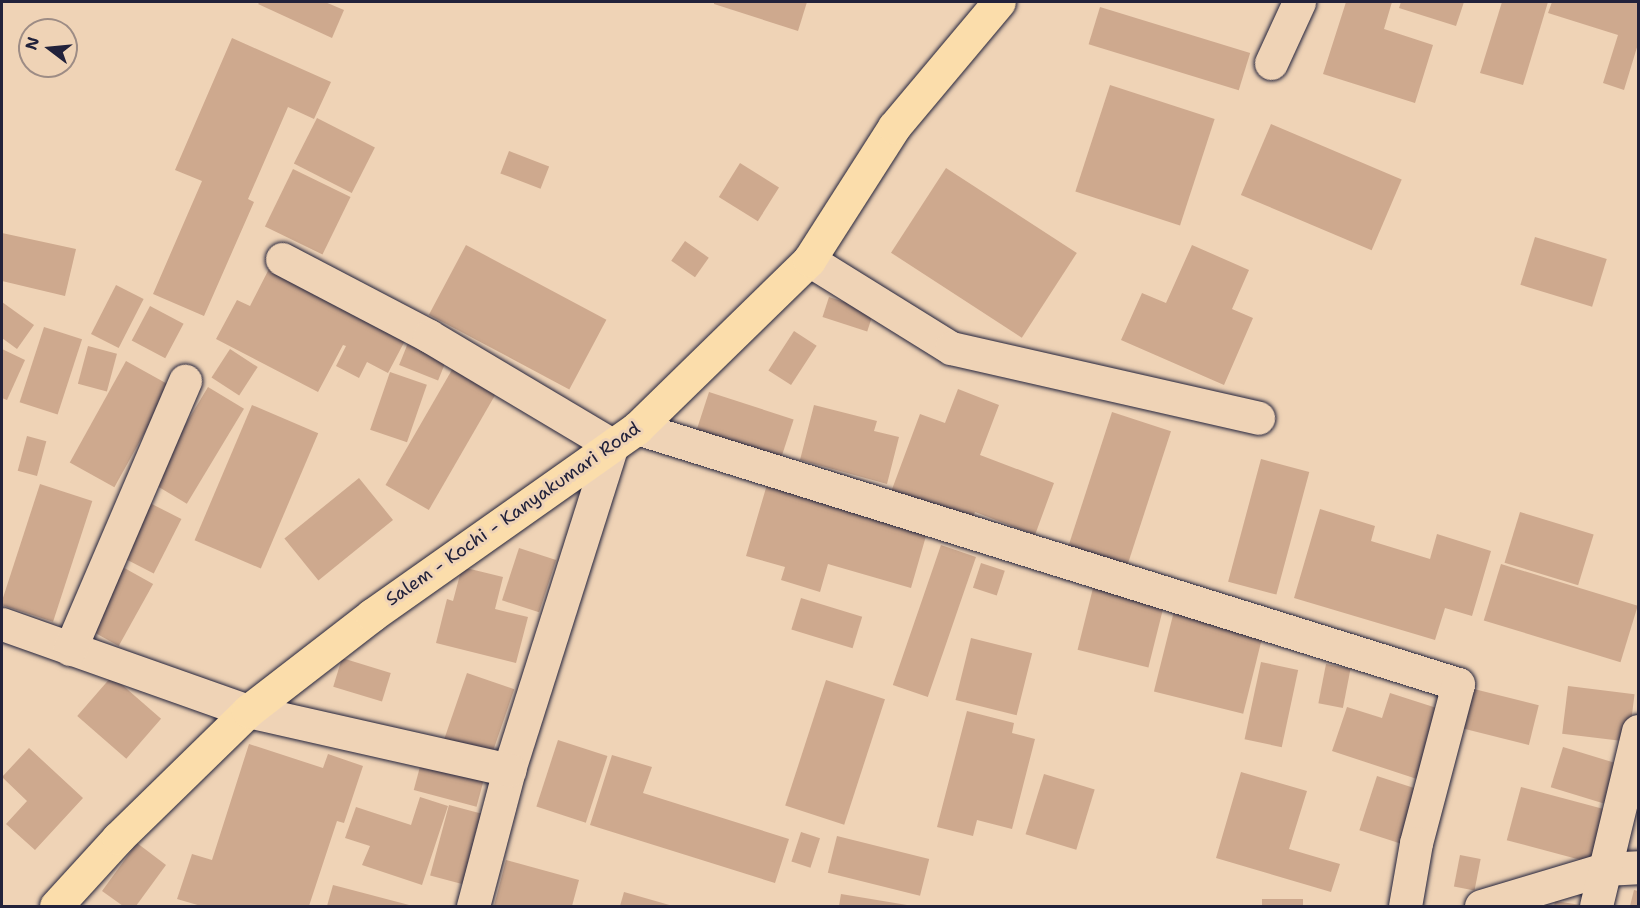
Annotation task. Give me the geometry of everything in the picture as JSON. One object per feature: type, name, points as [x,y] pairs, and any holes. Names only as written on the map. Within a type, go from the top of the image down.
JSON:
[{"type":"highway","name":"Salem - Kochi - Kanyakumari Road","points":[[56,906],[118,838],[248,711],[372,615],[625,437],[809,260],[894,127],[999,2]]},
{"type":"street","points":[[1271,63],[1299,2]]},
{"type":"street","points":[[282,259],[625,437],[1458,684],[1416,843],[1405,906]]},
{"type":"street","points":[[809,260],[951,348],[1258,418]]},
{"type":"street","points":[[70,649],[185,381]]},
{"type":"street","points":[[473,906],[508,770],[625,437]]},
{"type":"street","points":[[2,624],[248,711],[508,770]]},
{"type":"street","points":[[1596,906],[1638,731]]},
{"type":"street","points":[[1481,906],[1604,869],[1638,867]]},
{"type":"building","points":[[260,2],[325,2],[344,10],[332,38],[258,4]]},
{"type":"building","points":[[714,2],[807,2],[798,31],[714,4]]},
{"type":"building","points":[[1346,2],[1392,2],[1384,29],[1433,45],[1415,103],[1323,74]]},
{"type":"building","points":[[1401,2],[1464,2],[1456,26],[1399,8]]},
{"type":"building","points":[[1502,2],[1548,2],[1523,85],[1480,73]]},
{"type":"building","points":[[1552,2],[1638,2],[1638,44],[1624,90],[1603,83],[1618,35],[1548,13]]},
{"type":"building","points":[[1100,7],[1250,53],[1239,90],[1089,44]]},
{"type":"building","points":[[232,38],[331,82],[314,119],[288,107],[248,199],[254,202],[204,316],[153,294],[202,181],[175,170]]},
{"type":"building","points":[[1110,85],[1215,119],[1180,226],[1075,192]]},
{"type":"building","points":[[317,118],[375,148],[352,193],[294,163]]},
{"type":"building","points":[[1271,124],[1402,179],[1372,250],[1241,195]]},
{"type":"building","points":[[509,151],[549,166],[541,189],[500,173]]},
{"type":"building","points":[[740,163],[779,187],[758,221],[719,197]]},
{"type":"building","points":[[946,168],[1077,253],[1022,338],[891,253]]},
{"type":"building","points":[[293,169],[351,197],[322,255],[265,227]]},
{"type":"building","points":[[2,233],[76,249],[65,296],[2,281]]},
{"type":"building","points":[[1535,237],[1607,259],[1592,307],[1520,285]]},
{"type":"building","points":[[685,241],[709,258],[695,277],[671,261]]},
{"type":"building","points":[[466,245],[606,320],[569,389],[429,315]]},
{"type":"building","points":[[1192,245],[1249,270],[1232,309],[1253,318],[1224,385],[1121,340],[1142,293],[1166,303]]},
{"type":"building","points":[[272,263],[409,333],[388,373],[367,362],[359,378],[336,366],[346,346],[343,345],[318,392],[216,339],[237,300],[250,306]]},
{"type":"building","points":[[116,285],[144,299],[119,348],[91,334]]},
{"type":"building","points":[[829,297],[874,312],[867,331],[823,317]]},
{"type":"building","points":[[2,302],[34,325],[17,349],[2,338]]},
{"type":"building","points":[[150,306],[184,324],[165,358],[132,340]]},
{"type":"building","points":[[44,327],[82,339],[58,414],[20,402]]},
{"type":"building","points":[[794,331],[817,346],[791,385],[768,370]]},
{"type":"building","points":[[410,338],[449,354],[438,381],[399,365]]},
{"type":"building","points":[[88,346],[117,354],[107,391],[78,384]]},
{"type":"building","points":[[2,349],[25,360],[7,400],[2,398]]},
{"type":"building","points":[[230,349],[258,367],[239,395],[211,378]]},
{"type":"building","points":[[126,361],[171,386],[114,487],[70,462]]},
{"type":"building","points":[[453,368],[496,393],[429,510],[386,485]]},
{"type":"building","points":[[390,372],[427,385],[407,442],[370,430]]},
{"type":"building","points":[[208,387],[244,409],[187,504],[151,482]]},
{"type":"building","points":[[958,389],[999,405],[980,455],[1054,483],[1035,535],[975,512],[971,523],[891,492],[920,414],[945,423]]},
{"type":"building","points":[[709,392],[794,420],[779,463],[695,436]]},
{"type":"building","points":[[252,405],[318,433],[261,568],[195,540]]},
{"type":"building","points":[[814,405],[877,421],[874,431],[899,437],[887,484],[800,460]]},
{"type":"building","points":[[1112,412],[1171,431],[1126,570],[1067,551]]},
{"type":"building","points":[[27,436],[46,441],[37,476],[18,471]]},
{"type":"building","points":[[1261,459],[1309,472],[1276,595],[1228,582]]},
{"type":"building","points":[[359,478],[393,520],[318,580],[284,538]]},
{"type":"building","points":[[768,481],[928,529],[911,588],[828,564],[820,592],[781,580],[785,567],[746,556]]},
{"type":"building","points":[[40,484],[92,501],[53,622],[2,605]]},
{"type":"building","points":[[144,500],[181,519],[154,573],[116,554]]},
{"type":"building","points":[[1320,509],[1375,526],[1371,541],[1430,559],[1437,534],[1491,551],[1472,616],[1445,608],[1435,640],[1294,598]]},
{"type":"building","points":[[1520,512],[1594,535],[1578,585],[1505,563]]},
{"type":"building","points":[[941,545],[976,557],[928,697],[893,685]]},
{"type":"building","points":[[519,548],[556,560],[539,612],[502,600]]},
{"type":"building","points":[[981,563],[1005,571],[997,595],[973,588]]},
{"type":"building","points":[[1501,564],[1638,606],[1621,662],[1484,620]]},
{"type":"building","points":[[119,565],[153,584],[119,646],[85,627]]},
{"type":"building","points":[[462,567],[503,577],[495,609],[528,617],[516,663],[436,643],[447,599],[453,601]]},
{"type":"building","points":[[1095,580],[1166,598],[1148,668],[1078,650]]},
{"type":"building","points":[[801,598],[862,617],[853,648],[791,630]]},
{"type":"building","points":[[1174,611],[1263,633],[1243,714],[1154,692]]},
{"type":"building","points":[[971,638],[1032,653],[1017,715],[956,700]]},
{"type":"building","points":[[342,658],[391,673],[382,702],[333,687]]},
{"type":"building","points":[[1261,662],[1298,670],[1282,747],[1245,739]]},
{"type":"building","points":[[1326,664],[1351,669],[1343,708],[1318,703]]},
{"type":"building","points":[[467,673],[514,689],[489,763],[442,747]]},
{"type":"building","points":[[112,676],[161,719],[126,759],[77,716]]},
{"type":"building","points":[[826,680],[885,699],[844,825],[785,806]]},
{"type":"building","points":[[1568,686],[1635,694],[1629,742],[1562,734]]},
{"type":"building","points":[[1466,687],[1539,705],[1529,745],[1456,727]]},
{"type":"building","points":[[1390,693],[1446,711],[1423,781],[1332,751],[1347,707],[1382,718]]},
{"type":"building","points":[[967,711],[1014,723],[1012,733],[1035,739],[1012,829],[977,820],[973,836],[937,827]]},
{"type":"building","points":[[558,740],[607,756],[586,823],[536,807]]},
{"type":"building","points":[[249,744],[323,768],[328,754],[363,766],[344,823],[337,821],[309,906],[201,906],[177,899],[192,854],[212,860]]},
{"type":"building","points":[[1563,747],[1619,764],[1607,804],[1551,787]]},
{"type":"building","points":[[29,748],[83,798],[35,850],[6,824],[27,801],[2,777]]},
{"type":"building","points":[[612,755],[652,767],[643,793],[789,839],[775,883],[590,825]]},
{"type":"building","points":[[421,763],[484,780],[477,807],[414,790]]},
{"type":"building","points":[[1241,772],[1307,791],[1289,849],[1340,864],[1331,892],[1216,858]]},
{"type":"building","points":[[1044,774],[1095,789],[1076,850],[1026,834]]},
{"type":"building","points":[[1377,776],[1426,792],[1409,846],[1359,830]]},
{"type":"building","points":[[1521,787],[1617,813],[1602,866],[1507,840]]},
{"type":"building","points":[[420,797],[448,806],[422,885],[362,865],[370,846],[345,838],[356,807],[411,825]]},
{"type":"building","points":[[449,805],[483,814],[464,885],[430,876]]},
{"type":"building","points":[[801,832],[820,838],[810,868],[791,861]]},
{"type":"building","points":[[837,836],[929,859],[920,896],[828,873]]},
{"type":"building","points":[[137,843],[166,865],[136,906],[123,906],[102,891]]},
{"type":"building","points":[[1460,855],[1481,859],[1475,890],[1454,886]]},
{"type":"building","points":[[506,860],[579,880],[572,906],[494,906]]},
{"type":"building","points":[[333,885],[413,906],[327,906]]},
{"type":"building","points":[[1634,890],[1638,891],[1638,906],[1630,906]]},
{"type":"building","points":[[624,892],[673,906],[620,906]]},
{"type":"building","points":[[841,894],[907,905],[907,906],[839,906]]},
{"type":"building","points":[[1262,899],[1303,899],[1303,906],[1262,906]]},
{"type":"building","points":[[1555,901],[1581,905],[1581,906],[1554,906]]}]
